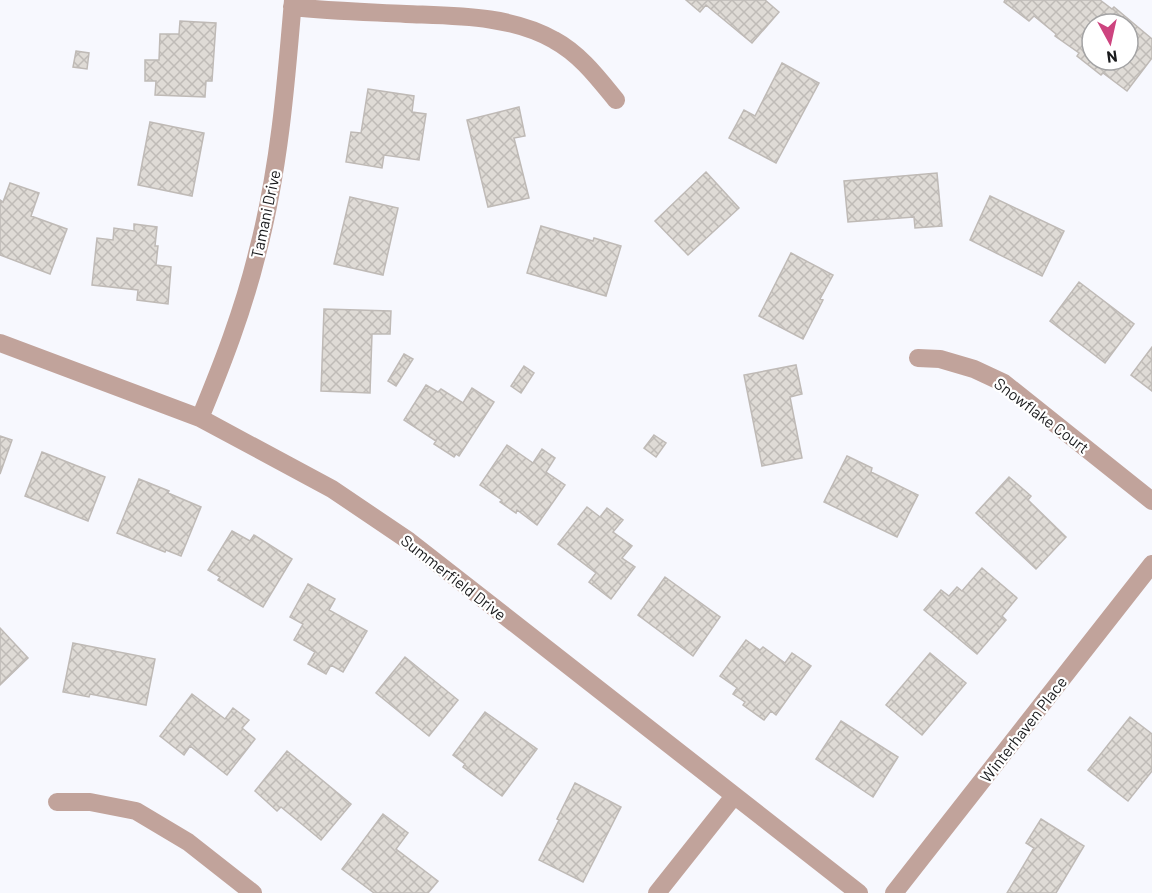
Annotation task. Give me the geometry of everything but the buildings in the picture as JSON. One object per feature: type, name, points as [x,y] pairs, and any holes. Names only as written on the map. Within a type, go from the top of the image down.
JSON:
[{"type":"street","points":[[292,4],[333,11],[472,17],[524,27],[554,39],[573,53],[591,70],[616,100]]},
{"type":"street","name":"Tamani Drive","points":[[200,418],[227,352],[258,253],[276,164],[292,4]]},
{"type":"street","name":"Summerfield Drive","points":[[0,343],[200,418],[332,489],[409,541],[860,893]]},
{"type":"street","name":"Snowflake Court","points":[[918,358],[940,359],[974,369],[1004,383],[1152,501]]},
{"type":"street","name":"Winterhaven Place","points":[[894,893],[1152,564]]},
{"type":"street","points":[[657,893],[734,796]]},
{"type":"street","points":[[57,802],[90,802],[136,811],[188,842],[253,893]]}]
